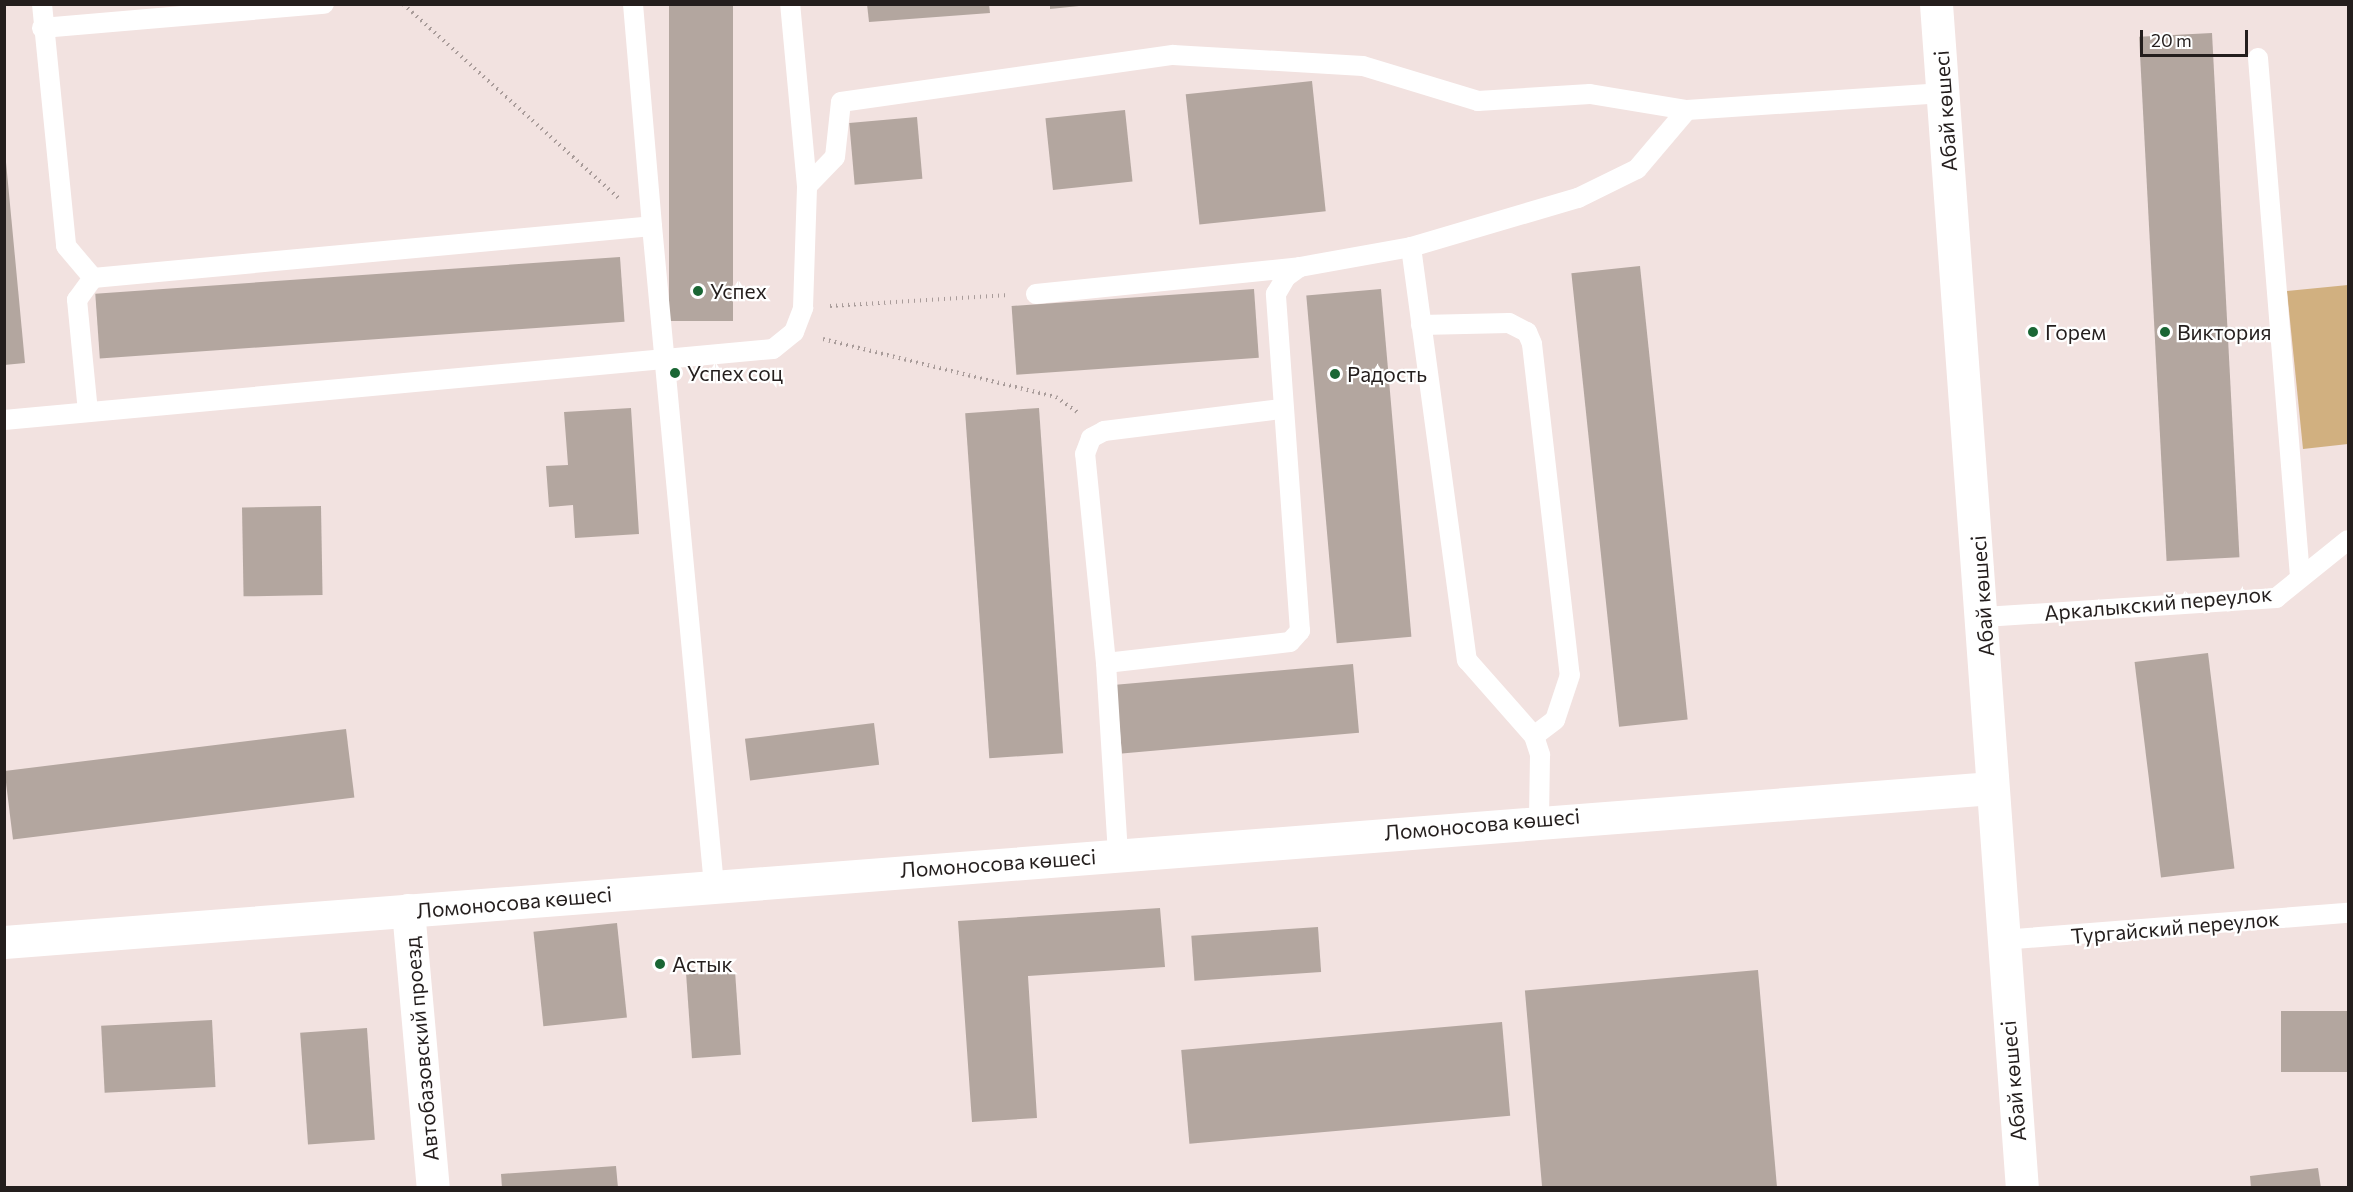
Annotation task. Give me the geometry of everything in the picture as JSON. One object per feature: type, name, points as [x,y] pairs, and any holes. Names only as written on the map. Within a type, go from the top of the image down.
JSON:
[{"type":"street","name":"Абай көшесі","points":[[1936,4],[1984,616],[2002,940],[2022,1188]]},
{"type":"street","name":"Ломоносова көшесі","points":[[4,942],[1539,819],[1992,788]]},
{"type":"street","name":"Автобазовский проезд","points":[[408,910],[434,1188]]},
{"type":"lane","points":[[42,4],[42,28],[66,246],[93,278]]},
{"type":"lane","points":[[42,28],[324,4]]},
{"type":"lane","points":[[633,4],[714,885]]},
{"type":"lane","points":[[4,420],[665,356],[773,349],[794,332],[803,308],[807,186],[790,4]]},
{"type":"lane","points":[[807,186],[835,157],[841,102],[1173,55],[1363,66],[1478,101],[1590,94],[1687,110],[1943,93]]},
{"type":"lane","points":[[2258,58],[2300,576]]},
{"type":"lane","points":[[1036,294],[1300,267],[1411,247],[1578,198],[1620,178],[1637,169],[1687,110]]},
{"type":"lane","points":[[88,412],[77,300],[93,278],[652,226]]},
{"type":"lane","points":[[1411,247],[1467,660],[1534,736],[1540,755],[1539,819]]},
{"type":"lane","points":[[1106,663],[1290,642],[1300,632],[1280,409],[1276,294],[1300,267]]},
{"type":"lane","points":[[1421,326],[1509,323],[1527,332],[1532,344],[1570,675],[1555,720],[1534,736]]},
{"type":"lane","points":[[1118,854],[1106,663],[1085,454],[1091,438],[1104,430],[1280,409]]},
{"type":"lane","name":"Аркалыкский переулок","points":[[1984,616],[2276,598],[2300,576],[2349,540]]},
{"type":"lane","name":"Тургайский переулок","points":[[2002,940],[2349,913]]},
{"type":"path","points":[[402,4],[533,127],[652,226]]},
{"type":"path","points":[[803,308],[1036,294]]},
{"type":"path","points":[[794,332],[1056,397],[1104,430]]},
{"type":"shaded area","points":[[2348,285],[2348,444],[2303,449],[2287,291]]},
{"type":"building","points":[[669,4],[733,4],[733,321],[669,321]]},
{"type":"building","points":[[867,4],[989,4],[990,13],[869,22]]},
{"type":"building","points":[[1050,4],[1079,4],[1079,6],[1050,9]]},
{"type":"building","points":[[2212,33],[2239,557],[2167,561],[2139,37]]},
{"type":"building","points":[[1312,81],[1326,211],[1199,225],[1186,94]]},
{"type":"building","points":[[1125,110],[1133,182],[1053,190],[1045,118]]},
{"type":"building","points":[[917,117],[922,179],[855,185],[849,123]]},
{"type":"building","points":[[4,141],[25,363],[4,365]]},
{"type":"building","points":[[620,257],[625,322],[100,359],[95,294]]},
{"type":"building","points":[[1640,266],[1688,720],[1619,727],[1571,273]]},
{"type":"building","points":[[1254,289],[1259,358],[1016,375],[1012,306]]},
{"type":"building","points":[[1381,289],[1411,637],[1337,643],[1306,296]]},
{"type":"building","points":[[631,408],[639,534],[575,538],[573,505],[549,507],[546,466],[568,465],[564,412]]},
{"type":"building","points":[[1039,408],[1063,753],[989,758],[965,413]]},
{"type":"building","points":[[321,506],[323,595],[244,596],[242,507]]},
{"type":"building","points":[[2208,653],[2234,868],[2161,877],[2135,662]]},
{"type":"building","points":[[1353,664],[1359,733],[1122,753],[1116,685]]},
{"type":"building","points":[[874,723],[879,765],[750,781],[745,739]]},
{"type":"building","points":[[346,729],[354,797],[13,839],[5,771]]},
{"type":"building","points":[[1160,908],[1165,967],[1028,976],[1037,1118],[972,1122],[958,921]]},
{"type":"building","points":[[617,923],[627,1017],[543,1026],[533,932]]},
{"type":"building","points":[[1318,927],[1321,972],[1194,981],[1191,936]]},
{"type":"building","points":[[1758,970],[1777,1188],[1542,1188],[1525,990]]},
{"type":"building","points":[[735,971],[741,1055],[692,1058],[686,974]]},
{"type":"building","points":[[2281,1011],[2348,1011],[2348,1072],[2281,1072]]},
{"type":"building","points":[[212,1020],[216,1087],[105,1093],[101,1026]]},
{"type":"building","points":[[1502,1022],[1510,1116],[1189,1144],[1181,1050]]},
{"type":"building","points":[[367,1028],[375,1140],[308,1144],[300,1033]]},
{"type":"building","points":[[616,1166],[618,1188],[502,1188],[501,1174]]},
{"type":"building","points":[[2318,1168],[2321,1188],[2251,1188],[2250,1176]]},
{"type":"place","name":"Успех","points":[[698,291]]},
{"type":"place","name":"Горем","points":[[2033,332]]},
{"type":"place","name":"Виктория","points":[[2165,332]]},
{"type":"place","name":"Успех соц","points":[[675,373]]},
{"type":"place","name":"Радость","points":[[1335,374]]},
{"type":"place","name":"Астык","points":[[660,964]]}]
